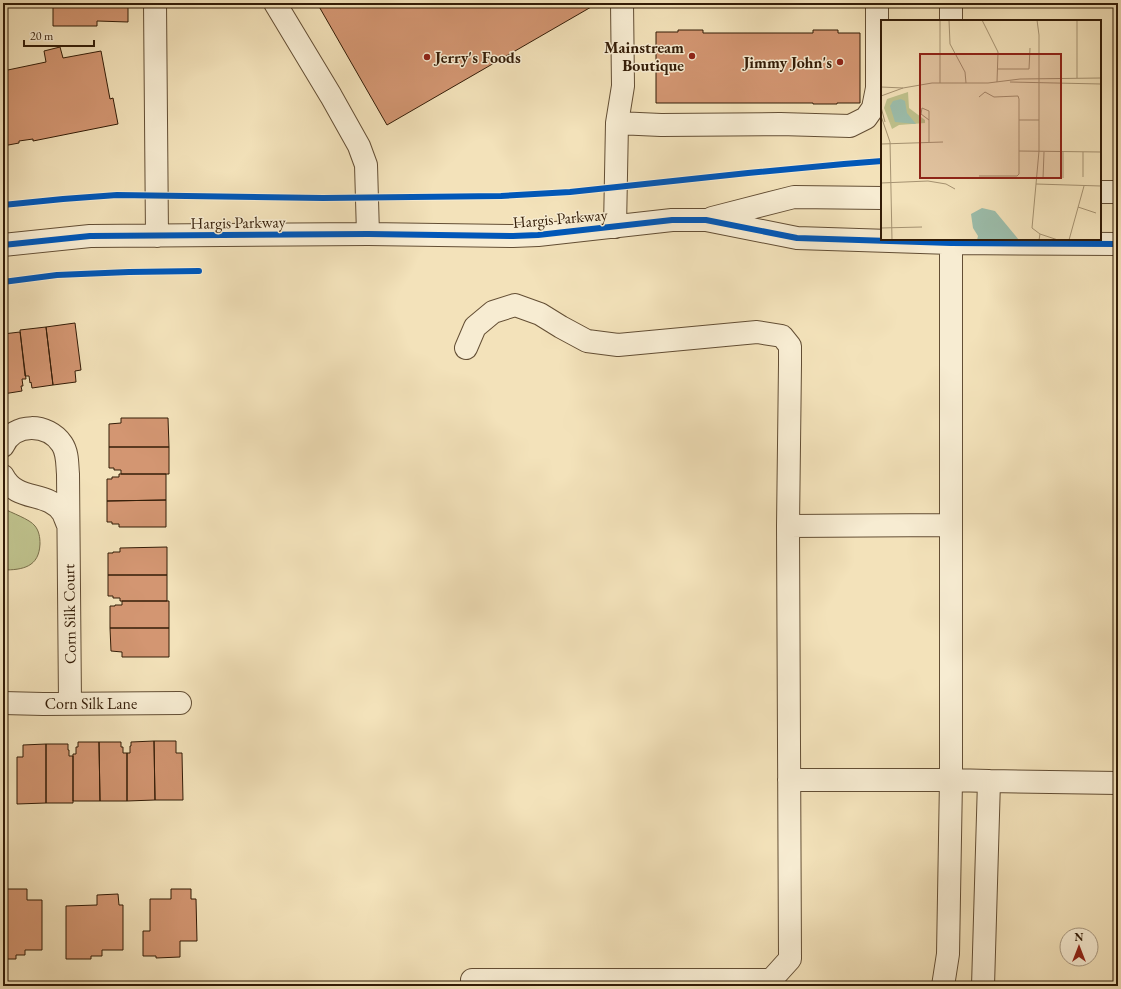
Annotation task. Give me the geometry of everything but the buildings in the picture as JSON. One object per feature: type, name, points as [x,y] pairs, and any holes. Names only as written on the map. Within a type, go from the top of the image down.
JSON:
[{"type":"street","points":[[155,3],[157,236]]},
{"type":"street","points":[[275,3],[359,146],[366,165],[368,234]]},
{"type":"street","points":[[615,226],[617,123],[623,86],[622,3]]},
{"type":"street","points":[[617,123],[660,125],[780,124],[850,126],[866,118],[873,108],[877,88],[877,3]]},
{"type":"street","points":[[951,3],[951,20]]},
{"type":"street","points":[[1101,192],[1118,192]]},
{"type":"street","name":"Hargis Parkway","points":[[706,220],[794,197],[881,198]]},
{"type":"street","name":"Hargis Parkway","points":[[3,245],[90,236],[368,234],[513,236],[538,235],[672,220],[706,220],[797,238],[881,240]]},
{"type":"street","name":"Hargis Parkway","points":[[900,240],[1118,244]]},
{"type":"street","points":[[943,986],[948,954],[951,780],[951,241]]},
{"type":"street","points":[[466,348],[475,327],[493,312],[515,306],[540,314],[587,341],[618,345],[757,332],[782,336],[790,346],[788,526],[790,959],[771,980],[472,980]]},
{"type":"street","name":"Corn Silk Court","points":[[3,446],[16,432],[33,428],[44,429],[54,435],[62,444],[66,454],[70,703]]},
{"type":"street","name":"Corn Silk Court","points":[[3,476],[9,485],[19,492],[53,503],[63,513],[68,525]]},
{"type":"street","points":[[788,526],[950,525]]},
{"type":"street","name":"Corn Silk Lane","points":[[3,703],[180,703]]},
{"type":"street","points":[[789,780],[951,780],[1118,783]]},
{"type":"street","points":[[983,986],[989,781]]},
{"type":"green space","points":[[3,508],[33,523],[38,532],[40,544],[39,552],[37,558],[29,566],[3,570]]},
{"type":"cycle path","points":[[3,205],[117,195],[323,198],[501,196],[570,192],[748,173],[881,161]]},
{"type":"cycle path","points":[[3,245],[90,236],[368,234],[513,236],[538,235],[672,220],[706,220],[797,238],[951,243],[1118,244]]},
{"type":"cycle path","points":[[3,282],[57,275],[199,271]]},
{"type":"place","name":"Mainstream Boutique","points":[[692,56]]},
{"type":"place","name":"Jerry's Foods","points":[[427,57]]},
{"type":"place","name":"Jimmy John's","points":[[840,62]]}]
